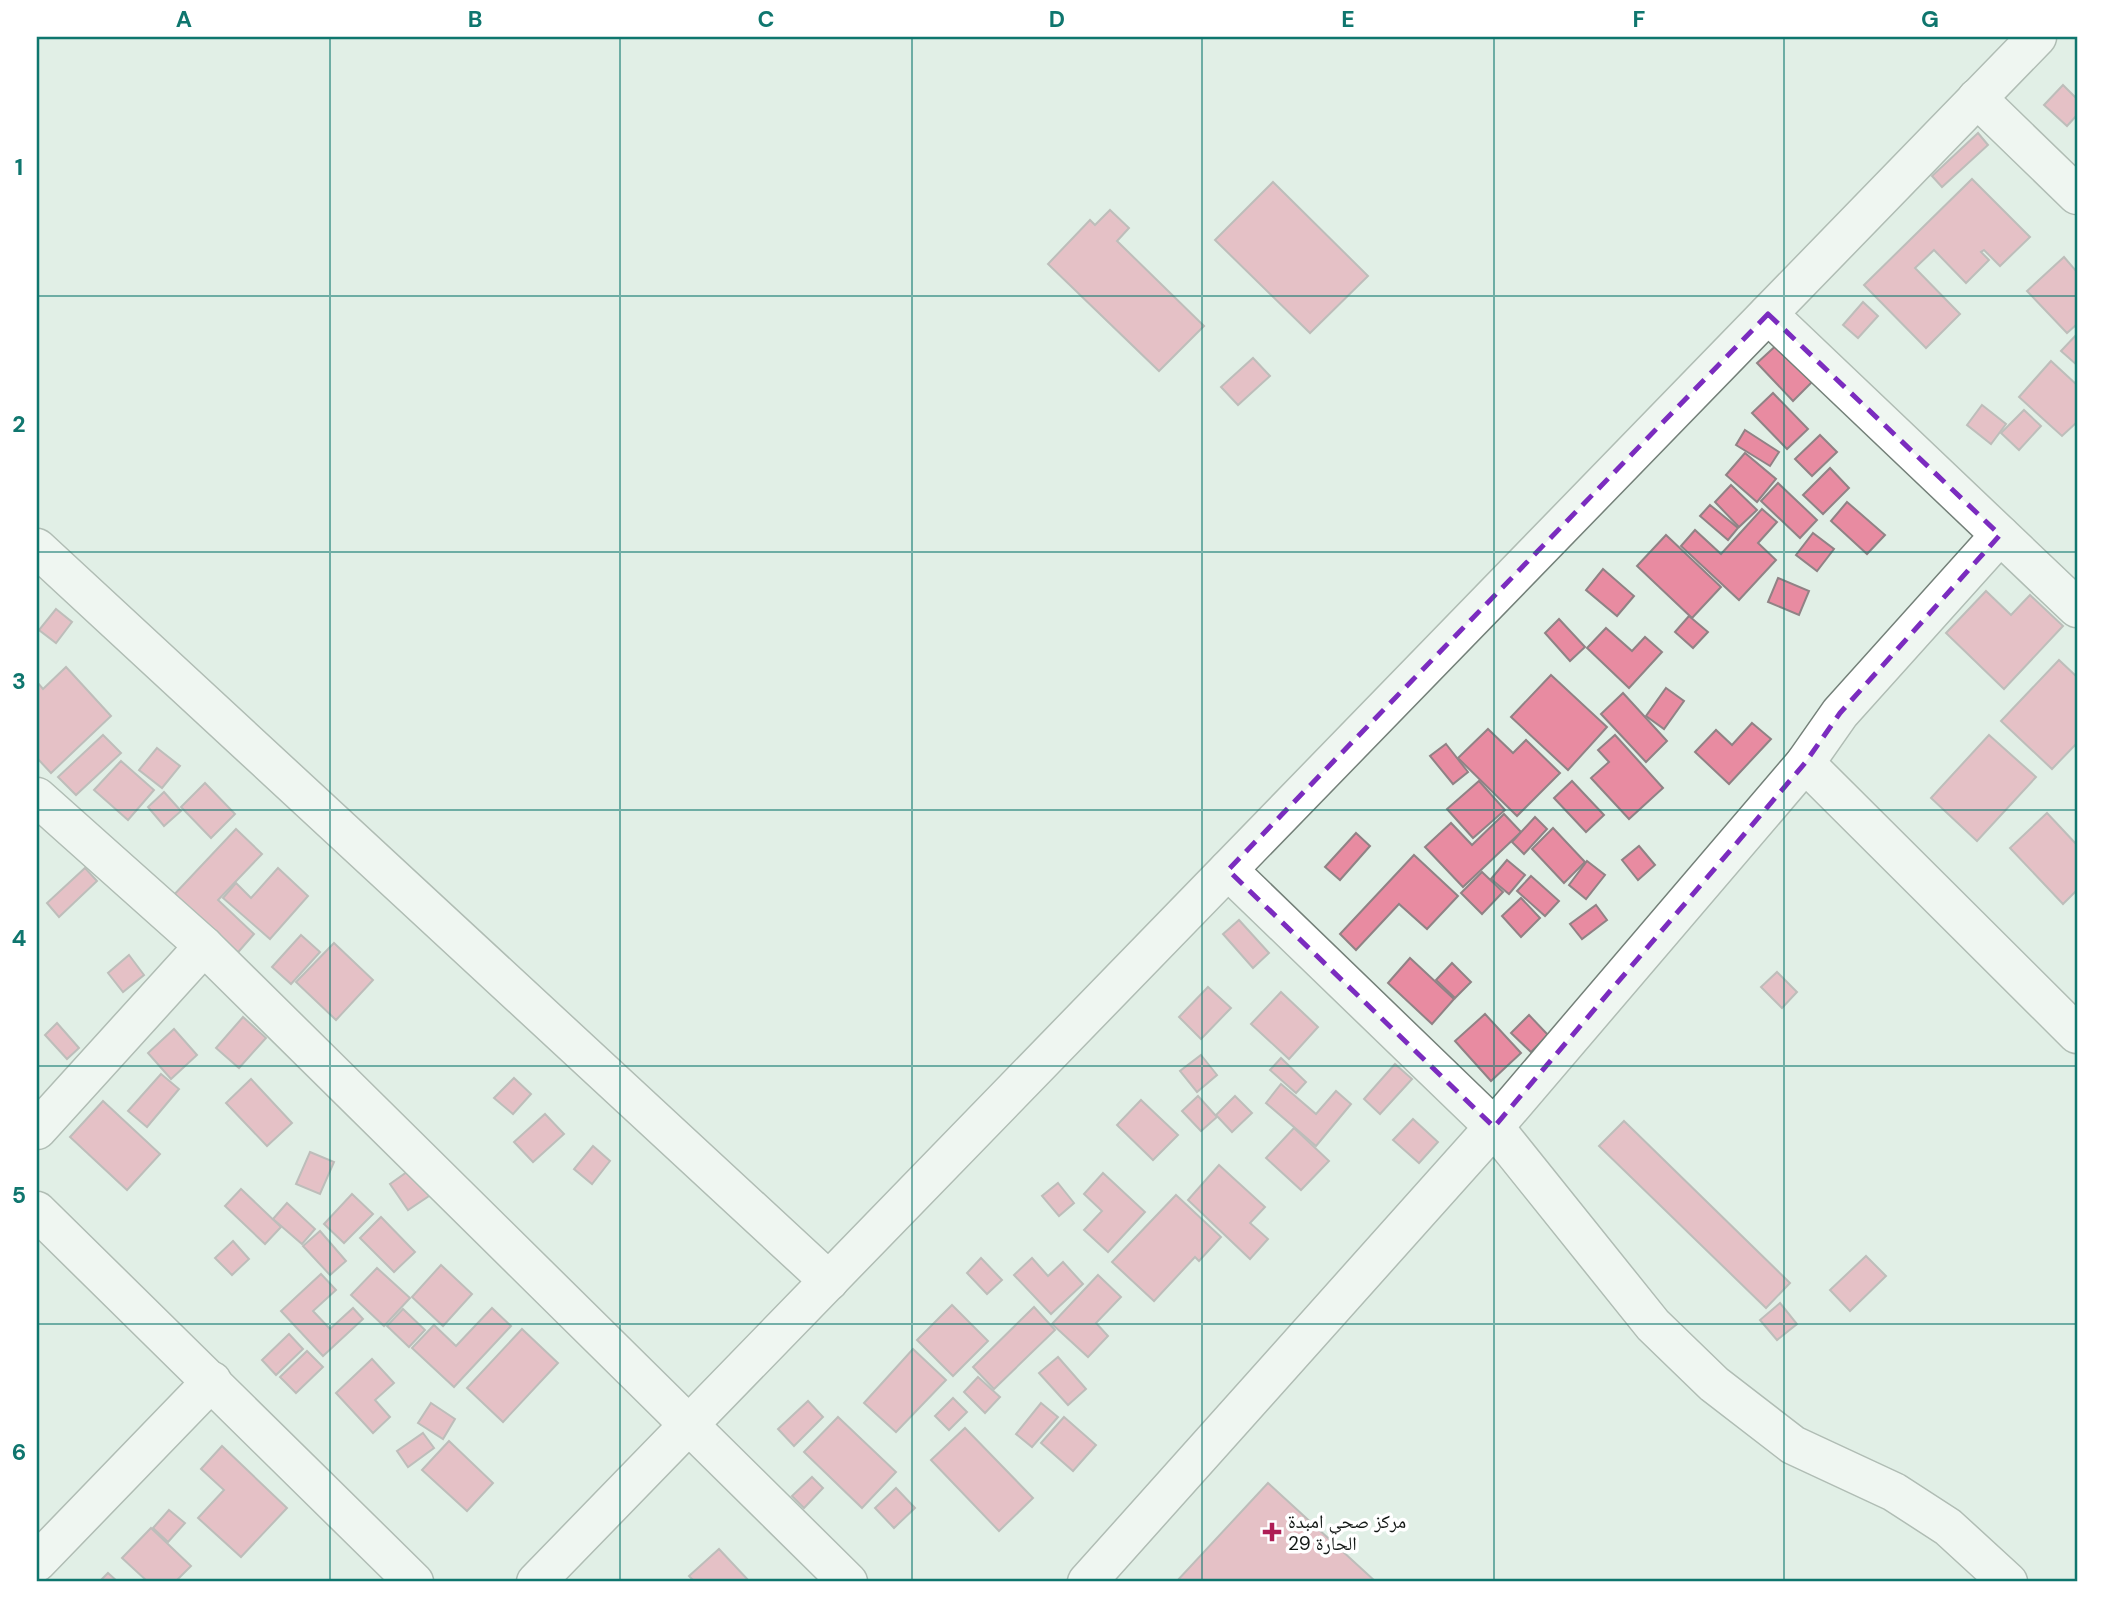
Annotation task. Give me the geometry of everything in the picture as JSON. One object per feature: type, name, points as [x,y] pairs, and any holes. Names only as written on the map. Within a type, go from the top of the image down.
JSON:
[{"type":"street","points":[[536,1582],[2037,37]]},
{"type":"street","points":[[1977,98],[2077,195]]},
{"type":"street","points":[[1768,314],[2077,608]]},
{"type":"street","points":[[1087,1582],[1494,1127],[1805,763],[1840,713],[2000,535]]},
{"type":"street","points":[[37,548],[829,1281]]},
{"type":"street","points":[[1805,763],[2077,1034]]},
{"type":"street","points":[[37,797],[204,946],[848,1582]]},
{"type":"street","points":[[1228,870],[1494,1127],[1653,1325],[1714,1384],[1793,1445],[1894,1492],[1948,1527],[2008,1582]]},
{"type":"street","points":[[37,1130],[204,946]]},
{"type":"street","points":[[37,1211],[414,1582]]},
{"type":"street","points":[[37,1562],[212,1381]]},
{"type":"highlighted area","points":[[1768,314],[2000,535],[1840,713],[1805,763],[1494,1127],[1228,870]]},
{"type":"building","points":[[2063,85],[2077,99],[2077,115],[2067,126],[2044,105]]},
{"type":"building","points":[[1978,133],[1988,145],[1942,187],[1932,176]]},
{"type":"building","points":[[1972,179],[2030,237],[2000,266],[1984,250],[1981,252],[1989,260],[1966,283],[1934,250],[1915,268],[1960,314],[1926,348],[1864,285]]},
{"type":"building","points":[[1273,182],[1368,276],[1310,333],[1215,240]]},
{"type":"building","points":[[1110,210],[1129,228],[1117,241],[1204,326],[1159,371],[1048,264],[1090,220],[1095,225]]},
{"type":"building","points":[[2064,257],[2077,272],[2077,324],[2067,333],[2027,291]]},
{"type":"building","points":[[1863,302],[1878,316],[1858,338],[1843,325]]},
{"type":"building","points":[[2077,334],[2077,365],[2061,351]]},
{"type":"building","points":[[1781,341],[1816,378],[1793,401],[1757,363]]},
{"type":"building","points":[[1253,358],[1270,376],[1238,405],[1221,387]]},
{"type":"building","points":[[2051,361],[2077,385],[2077,422],[2062,436],[2019,397]]},
{"type":"building","points":[[1773,393],[1808,429],[1787,449],[1752,413]]},
{"type":"building","points":[[1982,405],[2006,424],[1991,444],[1967,425]]},
{"type":"building","points":[[2024,410],[2041,426],[2019,450],[2001,433]]},
{"type":"building","points":[[1745,430],[1779,452],[1770,466],[1736,445]]},
{"type":"building","points":[[1820,435],[1837,452],[1812,476],[1795,459]]},
{"type":"building","points":[[1745,453],[1776,479],[1757,502],[1726,475]]},
{"type":"building","points":[[1830,468],[1849,488],[1823,514],[1803,495]]},
{"type":"building","points":[[1778,483],[1817,520],[1800,538],[1761,501]]},
{"type":"building","points":[[1731,485],[1757,510],[1739,527],[1715,502]]},
{"type":"building","points":[[1847,502],[1885,535],[1867,554],[1831,521]]},
{"type":"building","points":[[1710,505],[1738,528],[1728,540],[1700,516]]},
{"type":"building","points":[[1762,509],[1777,522],[1758,543],[1776,560],[1739,600],[1681,546],[1695,530],[1721,554]]},
{"type":"building","points":[[1813,533],[1834,549],[1817,571],[1796,555]]},
{"type":"building","points":[[1666,535],[1721,587],[1692,618],[1637,566]]},
{"type":"building","points":[[1603,569],[1634,596],[1617,616],[1586,590]]},
{"type":"building","points":[[1778,578],[1809,591],[1799,615],[1768,602]]},
{"type":"building","points":[[1986,591],[2011,615],[2030,595],[2063,626],[2004,689],[1946,633]]},
{"type":"building","points":[[56,609],[72,622],[56,643],[39,630]]},
{"type":"building","points":[[1689,616],[1708,632],[1693,648],[1675,632]]},
{"type":"building","points":[[1559,619],[1585,647],[1570,661],[1545,633]]},
{"type":"building","points":[[1606,628],[1632,651],[1645,637],[1662,652],[1629,688],[1587,648]]},
{"type":"building","points":[[2059,660],[2077,677],[2077,743],[2052,769],[2001,721]]},
{"type":"building","points":[[66,667],[111,716],[51,773],[37,758],[37,682],[43,689]]},
{"type":"building","points":[[1551,675],[1607,727],[1568,770],[1511,717]]},
{"type":"building","points":[[1666,688],[1684,701],[1664,729],[1646,716]]},
{"type":"building","points":[[1623,693],[1667,741],[1646,762],[1601,714]]},
{"type":"building","points":[[1752,723],[1771,739],[1729,784],[1695,752],[1716,730],[1732,745]]},
{"type":"building","points":[[1488,729],[1513,753],[1526,740],[1560,773],[1517,816],[1458,758]]},
{"type":"building","points":[[103,735],[121,753],[76,795],[58,777]]},
{"type":"building","points":[[1615,735],[1663,788],[1629,819],[1591,778],[1609,762],[1598,750]]},
{"type":"building","points":[[1989,735],[2036,777],[1977,841],[1931,798]]},
{"type":"building","points":[[1446,744],[1468,772],[1453,784],[1430,756]]},
{"type":"building","points":[[157,748],[180,766],[162,788],[139,770]]},
{"type":"building","points":[[121,761],[154,790],[128,820],[94,790]]},
{"type":"building","points":[[1479,781],[1505,810],[1473,838],[1447,809]]},
{"type":"building","points":[[1572,781],[1604,815],[1586,832],[1554,798]]},
{"type":"building","points":[[205,783],[235,814],[211,838],[181,807]]},
{"type":"building","points":[[164,792],[181,811],[164,826],[148,807]]},
{"type":"building","points":[[2047,813],[2077,845],[2077,890],[2063,904],[2010,848]]},
{"type":"building","points":[[1504,814],[1521,832],[1463,887],[1425,847],[1451,823],[1472,845]]},
{"type":"building","points":[[1535,817],[1547,829],[1524,854],[1512,842]]},
{"type":"building","points":[[1553,828],[1585,862],[1564,883],[1532,849]]},
{"type":"building","points":[[236,829],[262,854],[218,900],[254,934],[233,958],[170,899]]},
{"type":"building","points":[[1356,833],[1370,846],[1340,880],[1325,867]]},
{"type":"building","points":[[1639,846],[1655,865],[1638,880],[1622,860]]},
{"type":"building","points":[[1414,855],[1458,896],[1427,929],[1399,904],[1356,950],[1340,934]]},
{"type":"building","points":[[1507,860],[1525,875],[1509,894],[1491,879]]},
{"type":"building","points":[[1587,861],[1605,875],[1586,899],[1569,885]]},
{"type":"building","points":[[85,868],[97,881],[59,917],[47,903]]},
{"type":"building","points":[[278,868],[308,896],[270,939],[223,898],[236,883],[251,898]]},
{"type":"building","points":[[1482,872],[1503,892],[1482,914],[1461,893]]},
{"type":"building","points":[[1531,876],[1559,901],[1545,916],[1517,891]]},
{"type":"building","points":[[1521,898],[1540,918],[1521,937],[1502,916]]},
{"type":"building","points":[[1596,905],[1607,920],[1582,939],[1570,924]]},
{"type":"building","points":[[1239,920],[1269,953],[1253,968],[1223,934]]},
{"type":"building","points":[[301,935],[320,952],[291,984],[272,967]]},
{"type":"building","points":[[334,943],[373,980],[336,1020],[296,982]]},
{"type":"building","points":[[129,955],[144,975],[123,992],[108,973]]},
{"type":"building","points":[[1410,958],[1454,999],[1432,1024],[1388,983]]},
{"type":"building","points":[[1452,963],[1471,982],[1455,998],[1436,980]]},
{"type":"building","points":[[1777,972],[1797,992],[1782,1008],[1761,987]]},
{"type":"building","points":[[1208,987],[1231,1008],[1201,1039],[1179,1017]]},
{"type":"building","points":[[1281,992],[1318,1027],[1289,1059],[1251,1024]]},
{"type":"building","points":[[1485,1014],[1521,1053],[1491,1081],[1455,1041]]},
{"type":"building","points":[[1529,1015],[1548,1035],[1531,1052],[1511,1033]]},
{"type":"building","points":[[243,1017],[266,1038],[239,1068],[216,1048]]},
{"type":"building","points":[[57,1023],[79,1048],[67,1059],[45,1035]]},
{"type":"building","points":[[174,1029],[197,1055],[171,1079],[148,1053]]},
{"type":"building","points":[[1201,1055],[1217,1075],[1197,1092],[1180,1071]]},
{"type":"building","points":[[1281,1058],[1306,1082],[1296,1093],[1270,1070]]},
{"type":"building","points":[[1395,1064],[1412,1079],[1380,1114],[1364,1099]]},
{"type":"building","points":[[161,1074],[179,1089],[147,1127],[128,1111]]},
{"type":"building","points":[[514,1078],[531,1094],[513,1114],[494,1098]]},
{"type":"building","points":[[251,1079],[292,1123],[267,1146],[226,1103]]},
{"type":"building","points":[[1281,1084],[1316,1114],[1336,1091],[1351,1104],[1316,1146],[1266,1103]]},
{"type":"building","points":[[1198,1096],[1217,1117],[1201,1131],[1182,1111]]},
{"type":"building","points":[[1235,1096],[1252,1113],[1232,1132],[1216,1115]]},
{"type":"building","points":[[1141,1100],[1178,1135],[1153,1160],[1117,1125]]},
{"type":"building","points":[[103,1101],[160,1154],[127,1190],[70,1137]]},
{"type":"building","points":[[545,1114],[564,1134],[533,1162],[514,1142]]},
{"type":"building","points":[[1413,1119],[1438,1142],[1419,1163],[1393,1140]]},
{"type":"building","points":[[1624,1121],[1790,1283],[1766,1308],[1599,1146]]},
{"type":"building","points":[[1294,1128],[1329,1161],[1301,1190],[1266,1158]]},
{"type":"building","points":[[593,1146],[610,1161],[592,1184],[574,1169]]},
{"type":"building","points":[[310,1152],[334,1162],[320,1194],[296,1184]]},
{"type":"building","points":[[1219,1165],[1265,1207],[1250,1223],[1268,1239],[1250,1259],[1188,1200]]},
{"type":"building","points":[[414,1167],[432,1194],[408,1210],[390,1184]]},
{"type":"building","points":[[1103,1173],[1145,1212],[1108,1252],[1084,1230],[1102,1211],[1084,1194]]},
{"type":"building","points":[[1058,1183],[1074,1203],[1059,1216],[1042,1196]]},
{"type":"building","points":[[241,1189],[281,1227],[265,1244],[225,1206]]},
{"type":"building","points":[[352,1194],[373,1214],[344,1243],[324,1224]]},
{"type":"building","points":[[1176,1195],[1221,1237],[1199,1261],[1195,1257],[1154,1301],[1112,1262]]},
{"type":"building","points":[[287,1203],[315,1229],[302,1244],[273,1219]]},
{"type":"building","points":[[381,1217],[415,1252],[394,1272],[360,1238]]},
{"type":"building","points":[[320,1231],[346,1261],[330,1275],[303,1246]]},
{"type":"building","points":[[233,1241],[249,1259],[232,1275],[215,1258]]},
{"type":"building","points":[[1866,1256],[1886,1276],[1850,1311],[1830,1290]]},
{"type":"building","points":[[981,1258],[1002,1280],[987,1294],[967,1273]]},
{"type":"building","points":[[1032,1258],[1048,1276],[1063,1262],[1083,1284],[1051,1314],[1014,1275]]},
{"type":"building","points":[[441,1265],[472,1294],[443,1326],[412,1297]]},
{"type":"building","points":[[377,1268],[410,1298],[384,1326],[351,1295]]},
{"type":"building","points":[[321,1274],[336,1290],[313,1311],[330,1329],[353,1308],[363,1319],[323,1356],[281,1311]]},
{"type":"building","points":[[1098,1275],[1121,1297],[1096,1323],[1108,1336],[1088,1357],[1052,1324]]},
{"type":"building","points":[[1780,1303],[1797,1324],[1777,1340],[1760,1320]]},
{"type":"building","points":[[952,1305],[988,1341],[953,1376],[917,1340]]},
{"type":"building","points":[[1034,1307],[1055,1330],[994,1389],[973,1367]]},
{"type":"building","points":[[492,1308],[511,1326],[454,1387],[412,1348],[434,1325],[456,1346]]},
{"type":"building","points":[[403,1309],[425,1330],[409,1347],[387,1326]]},
{"type":"building","points":[[522,1329],[558,1363],[503,1422],[467,1388]]},
{"type":"building","points":[[289,1334],[303,1349],[276,1375],[262,1360]]},
{"type":"building","points":[[913,1349],[946,1380],[896,1432],[864,1403]]},
{"type":"building","points":[[307,1351],[323,1367],[296,1393],[280,1377]]},
{"type":"building","points":[[1058,1357],[1086,1389],[1068,1405],[1039,1373]]},
{"type":"building","points":[[372,1359],[394,1383],[375,1400],[390,1417],[373,1433],[336,1393]]},
{"type":"building","points":[[978,1377],[1000,1397],[985,1413],[964,1392]]},
{"type":"building","points":[[953,1398],[967,1412],[949,1430],[935,1416]]},
{"type":"building","points":[[808,1401],[823,1417],[794,1446],[778,1429]]},
{"type":"building","points":[[431,1403],[455,1419],[443,1439],[418,1423]]},
{"type":"building","points":[[1041,1403],[1058,1417],[1032,1447],[1016,1434]]},
{"type":"building","points":[[838,1417],[896,1472],[862,1508],[804,1452]]},
{"type":"building","points":[[1064,1417],[1096,1445],[1073,1471],[1041,1443]]},
{"type":"building","points":[[965,1428],[1033,1498],[999,1531],[931,1460]]},
{"type":"building","points":[[423,1433],[434,1448],[408,1467],[397,1451]]},
{"type":"building","points":[[449,1441],[493,1483],[467,1511],[422,1470]]},
{"type":"building","points":[[222,1446],[287,1508],[241,1557],[198,1518],[224,1490],[201,1469]]},
{"type":"building","points":[[812,1477],[823,1488],[804,1508],[792,1496]]},
{"type":"building","name":"مركز صحي امبدة الحارة 29","points":[[1268,1483],[1376,1582],[1176,1582]]},
{"type":"building","points":[[896,1488],[915,1508],[894,1528],[875,1508]]},
{"type":"building","points":[[169,1510],[185,1523],[168,1542],[153,1528]]},
{"type":"building","points":[[151,1528],[191,1566],[175,1582],[148,1582],[122,1558]]},
{"type":"building","points":[[719,1549],[750,1582],[695,1582],[689,1576]]},
{"type":"building","points":[[108,1573],[118,1582],[99,1582]]},
{"type":"place","name":"مركز صحي امبدة الحارة 29","points":[[1272,1532]]}]
